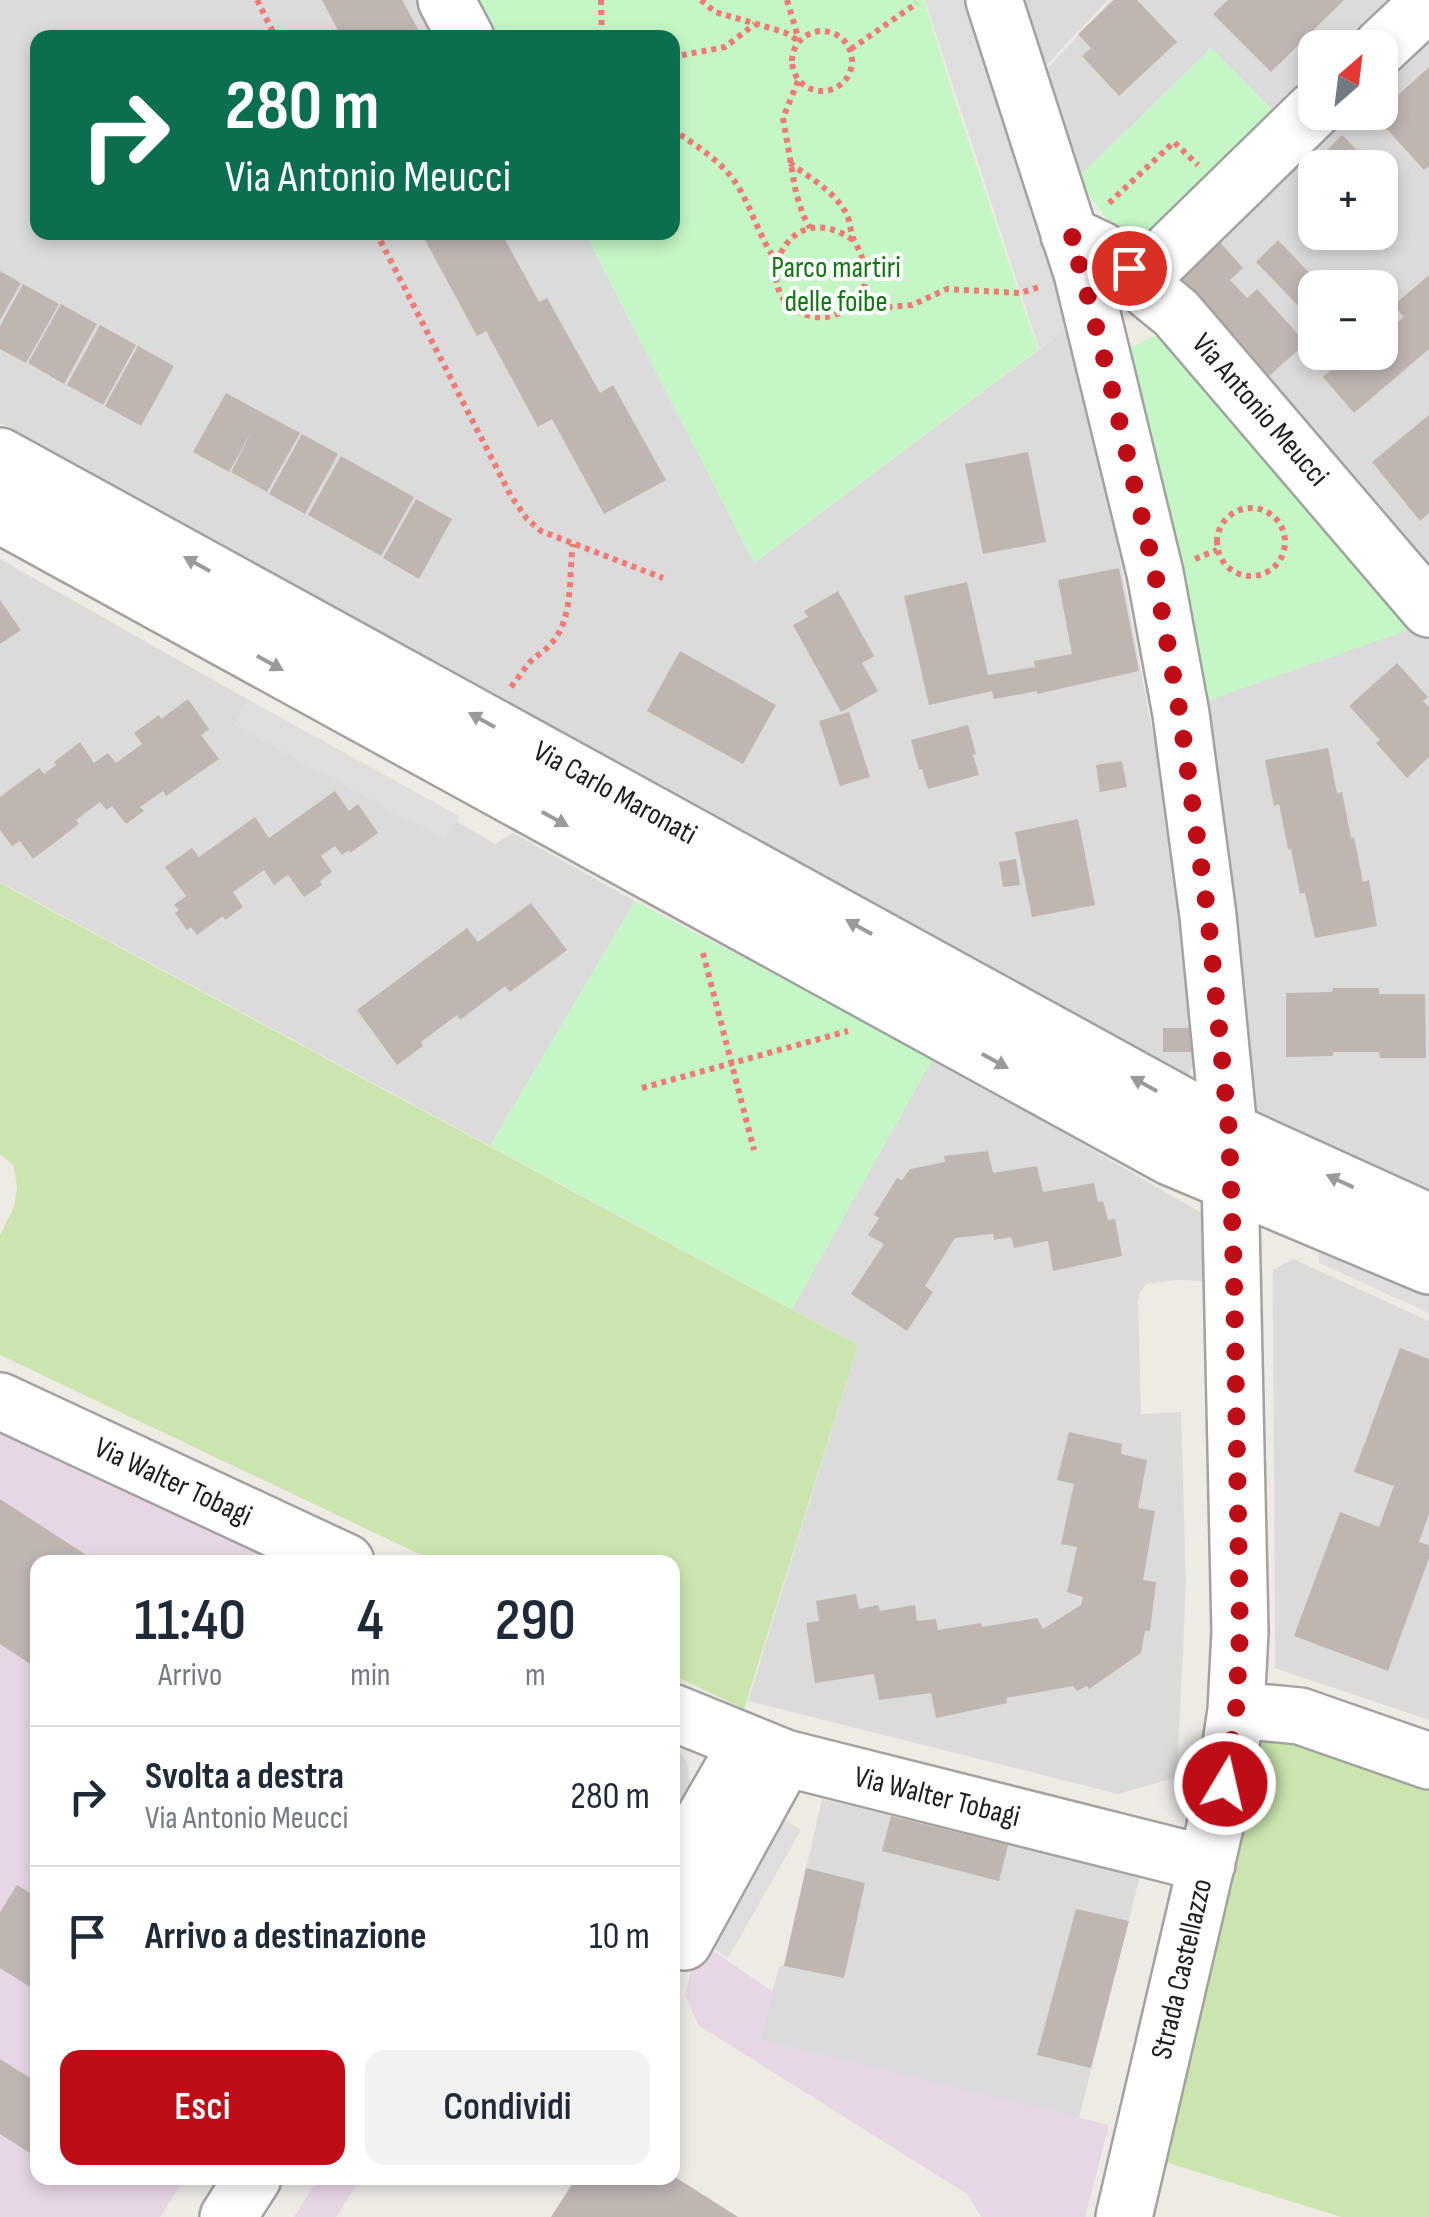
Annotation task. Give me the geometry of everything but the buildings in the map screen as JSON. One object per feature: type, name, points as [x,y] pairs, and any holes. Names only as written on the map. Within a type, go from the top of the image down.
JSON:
[{"type":"street","points":[[446,0],[462,30]]},
{"type":"street","name":"Strada Castellazzo","points":[[994,0],[1108,267],[1180,714],[1208,916],[1230,1156],[1240,1632],[1236,1710],[1225,1784],[1124,2217]]},
{"type":"street","points":[[1398,31],[1429,2]]},
{"type":"street","points":[[1108,267],[1148,272],[1298,125]]},
{"type":"street","name":"Via Antonio Meucci","points":[[1108,267],[1176,313],[1429,609]]},
{"type":"street","name":"Via Carlo Maronati","points":[[0,456],[1230,1156]]},
{"type":"street","name":"Via Carlo Maronati","points":[[0,515],[1170,1157],[1230,1156]]},
{"type":"street","points":[[1230,1156],[1429,1222]]},
{"type":"street","points":[[1230,1156],[1429,1266]]},
{"type":"street","name":"Via Walter Tobagi","points":[[0,1401],[331,1555]]},
{"type":"street","points":[[1236,1710],[1300,1716],[1429,1761]]},
{"type":"street","name":"Via Walter Tobagi","points":[[680,1715],[766,1751],[1207,1864]]},
{"type":"street","points":[[680,1864],[766,1751]]},
{"type":"street","points":[[684,1942],[766,1751]]},
{"type":"street","points":[[228,2217],[249,2185]]},
{"type":"path","points":[[257,0],[272,30]]},
{"type":"path","points":[[602,0],[602,30]]},
{"type":"path","points":[[701,0],[715,12],[784,32],[799,42]]},
{"type":"path","points":[[787,0],[799,42]]},
{"type":"path","points":[[851,49],[917,3]]},
{"type":"path","points":[[680,56],[725,46],[756,24]]},
{"type":"path","points":[[821,30],[844,40],[853,60],[844,83],[825,92],[814,91],[798,81],[791,61],[799,42],[821,30]]},
{"type":"path","points":[[798,81],[784,118],[796,193],[810,228]]},
{"type":"path","points":[[680,135],[719,163],[737,184],[777,262]]},
{"type":"path","points":[[860,296],[888,306],[912,306],[947,289],[1020,293],[1108,267],[1106,207],[1174,142],[1227,194]]},
{"type":"path","points":[[790,163],[830,192],[848,216],[854,241]]},
{"type":"path","points":[[826,227],[841,232],[861,250],[866,265],[860,296],[850,308],[833,316],[802,314],[780,292],[775,273],[786,243],[810,228],[826,227]]},
{"type":"path","points":[[380,240],[511,496],[527,519],[541,531],[662,578]]},
{"type":"path","points":[[1250,507],[1272,514],[1280,522],[1286,545],[1277,565],[1268,572],[1244,576],[1222,562],[1216,539],[1228,516],[1250,507]]},
{"type":"path","points":[[510,688],[530,662],[552,644],[564,622],[574,544]]},
{"type":"path","points":[[687,892],[754,1150]]},
{"type":"path","points":[[642,1088],[910,1014]]},
{"type":"shaded area","points":[[0,0],[467,0],[482,30],[30,30],[30,240],[589,240],[754,563],[1076,322],[1192,924],[1203,1045],[1187,1077],[1122,1049],[0,423]]},
{"type":"shaded area","points":[[925,0],[970,0],[1076,322],[1039,349]]},
{"type":"shaded area","points":[[1020,0],[1108,0],[1040,72]]},
{"type":"shaded area","points":[[1111,0],[1429,0],[1429,1192],[1252,1113],[1157,273],[1292,130],[1211,48],[1077,179],[1041,75]]},
{"type":"shaded area","points":[[0,559],[247,699],[235,725],[444,839],[456,821],[495,844],[513,833],[635,901],[490,1146],[0,882]]},
{"type":"shaded area","points":[[247,699],[459,816],[445,840],[235,725]]},
{"type":"shaded area","points":[[933,1058],[1207,1216],[1208,1281],[1146,1284],[1138,1300],[1141,1414],[1181,1412],[1186,1582],[1177,1777],[1118,1794],[748,1701],[858,1345],[792,1309]]},
{"type":"shaded area","points":[[1318,1235],[1429,1285],[1429,1313],[1319,1263]]},
{"type":"shaded area","points":[[1293,1259],[1429,1321],[1429,1720],[1275,1668],[1273,1270]]},
{"type":"shaded area","points":[[0,1428],[272,1555],[30,1555],[30,2185],[181,2185],[160,2217],[0,2217]]},
{"type":"shaded area","points":[[680,1754],[687,1762],[693,1805],[783,1819],[801,1830],[728,1958],[680,1924]]},
{"type":"shaded area","points":[[822,1799],[1140,1876],[1079,2118],[759,2041],[779,1967],[784,1965]]},
{"type":"shaded area","points":[[680,1928],[773,1992],[761,2040],[1109,2125],[1085,2217],[981,2217],[967,2194],[698,2025],[685,1995],[696,1950]]},
{"type":"shaded area","points":[[315,2185],[357,2185],[336,2217],[294,2217]]},
{"type":"green space","name":"Parco martiri delle foibe","points":[[467,0],[924,0],[1038,350],[754,563],[589,240],[680,240],[680,30],[482,30]]},
{"type":"green space","points":[[1211,48],[1279,117],[1140,253],[1111,225],[1077,179]]},
{"type":"green space","points":[[1161,333],[1411,629],[1195,705],[1126,350]]},
{"type":"green space","points":[[0,883],[858,1345],[744,1709],[680,1678],[680,1555],[421,1555],[0,1355],[0,1235],[14,1207],[17,1188],[14,1166],[0,1154]]},
{"type":"green space","points":[[635,901],[933,1058],[792,1309],[490,1146]]},
{"type":"green space","points":[[1271,1735],[1429,1791],[1429,2217],[1341,2217],[1159,2160],[1248,1751]]},
{"type":"route","points":[[1129,268],[1070,236],[1109,377],[1155,573],[1180,714],[1208,916],[1229,1131],[1234,1274],[1240,1632],[1236,1710],[1225,1784]]}]
